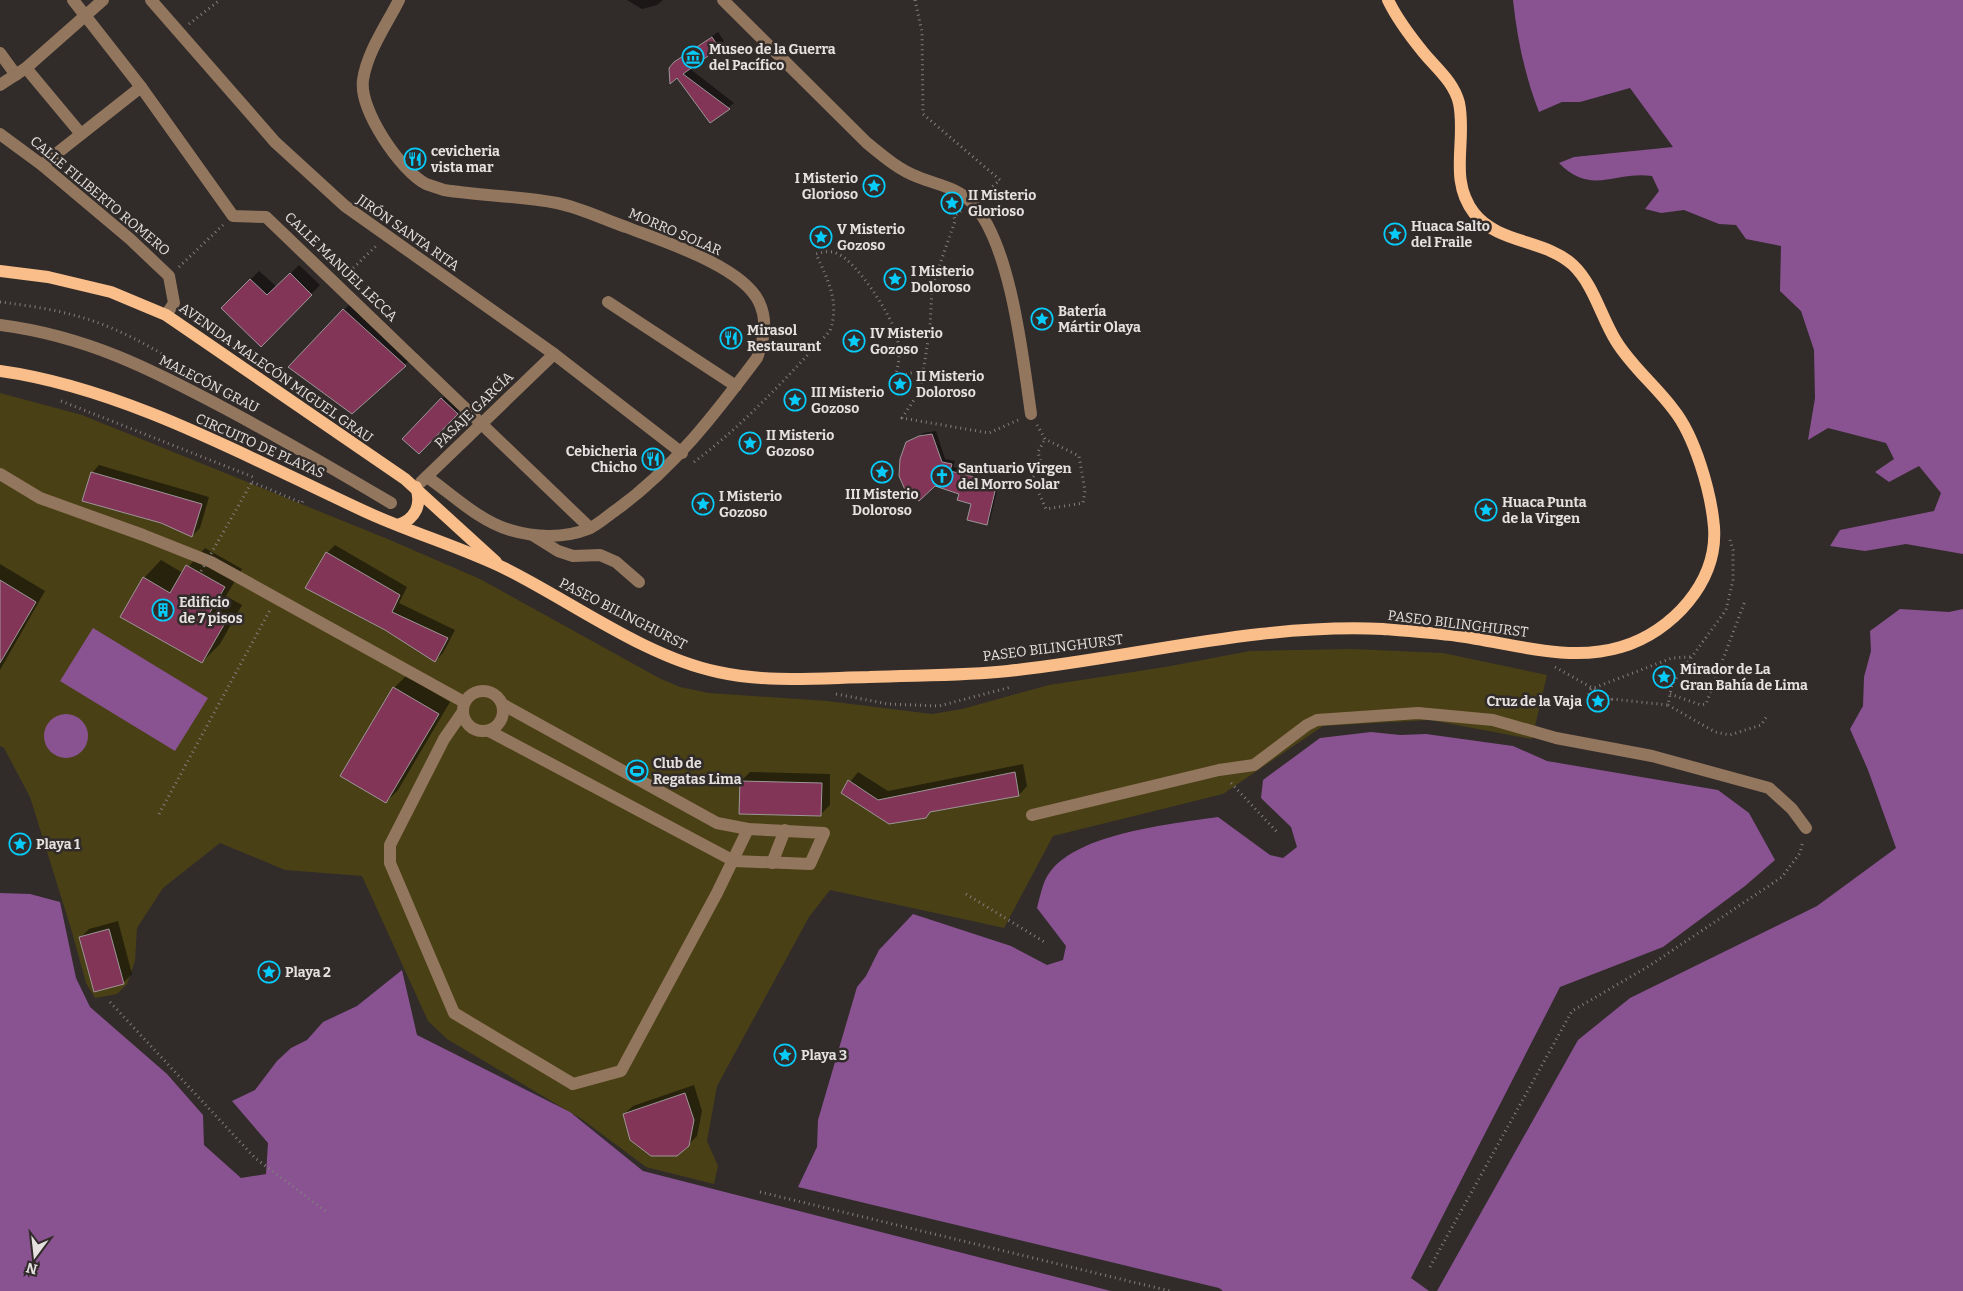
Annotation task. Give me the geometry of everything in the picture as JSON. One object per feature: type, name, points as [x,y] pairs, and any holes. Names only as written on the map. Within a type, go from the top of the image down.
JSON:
[{"type":"main road","name":"PASEO BILINGHURST","points":[[501,567],[669,657],[716,672],[774,680],[1005,672],[1207,640],[1286,630],[1389,630],[1457,636],[1572,653],[1602,651],[1624,646],[1644,638],[1667,622],[1687,604],[1698,589],[1708,568],[1714,545],[1714,521],[1693,444],[1676,412],[1634,366],[1617,343],[1587,282],[1571,263],[1551,250],[1492,230],[1477,217],[1460,185],[1458,101],[1451,84],[1415,42],[1395,15],[1388,0]]},
{"type":"main road","name":"AVENIDA MALECÓN MIGUEL GRAU","points":[[0,271],[48,277],[111,292],[166,315],[416,487],[501,567]]},
{"type":"main road","name":"CIRCUITO DE PLAYAS","points":[[0,371],[30,375],[94,392],[156,416],[398,525],[501,567]]},
{"type":"main road","points":[[398,525],[406,522],[416,511],[419,496],[416,487]]},
{"type":"street","points":[[73,0],[141,87],[233,216]]},
{"type":"street","points":[[0,85],[21,72],[103,0]]},
{"type":"street","name":"JIRÓN SANTA RITA","points":[[151,0],[275,142],[345,206],[554,354],[682,453]]},
{"type":"street","name":"MORRO SOLAR","points":[[400,0],[368,63],[363,80],[364,100],[391,149],[410,172],[426,184],[444,190],[528,198],[581,210],[691,252],[724,270],[746,286],[759,302],[765,323],[764,339],[757,358],[682,453],[639,493],[590,528],[558,536],[532,535],[508,529],[487,519],[427,476]]},
{"type":"street","points":[[723,0],[873,148],[900,168],[917,177],[950,187],[972,203],[990,227],[1015,308],[1031,414]]},
{"type":"street","points":[[0,53],[81,134]]},
{"type":"street","points":[[42,165],[141,87]]},
{"type":"street","name":"CALLE FILIBERTO ROMERO","points":[[0,134],[42,165],[130,239],[169,276],[174,303],[166,315]]},
{"type":"street","name":"CALLE MANUEL LECCA","points":[[233,216],[266,217],[590,528]]},
{"type":"street","points":[[608,302],[736,386]]},
{"type":"street","name":"MALECÓN GRAU","points":[[0,325],[63,336],[110,352],[175,382],[250,422],[311,455],[391,504]]},
{"type":"street","name":"PASAJE GARCÍA","points":[[416,487],[554,354]]},
{"type":"street","points":[[0,474],[40,498],[211,562],[463,708],[471,728],[483,732],[489,731],[500,723],[503,717],[502,704]]},
{"type":"street","points":[[532,535],[558,551],[573,556],[600,554],[616,562],[639,582]]},
{"type":"street","points":[[489,731],[734,861],[810,864],[824,833],[748,829],[717,822],[502,704],[494,694],[481,691],[474,693],[444,738],[390,845],[390,863],[454,1014],[573,1084],[621,1071],[734,861],[748,829]]},
{"type":"street","points":[[1032,814],[1219,770],[1254,765],[1307,725],[1317,720],[1418,713],[1483,719],[1556,738],[1652,756],[1769,788],[1792,809],[1806,828]]},
{"type":"street","points":[[772,862],[785,830]]},
{"type":"path","points":[[179,32],[220,0]]},
{"type":"path","points":[[914,0],[922,32],[922,114],[1000,180],[954,216],[955,221],[932,288],[930,328],[920,392],[902,418],[989,433],[1031,414]]},
{"type":"path","points":[[169,276],[233,216]]},
{"type":"path","points":[[337,284],[387,236]]},
{"type":"path","points":[[689,465],[722,440],[763,402],[830,331],[835,306],[830,286],[816,254],[825,251],[836,253],[847,259],[883,305],[896,335],[900,359],[894,378],[924,369]]},
{"type":"path","points":[[52,398],[76,405],[259,479]]},
{"type":"path","points":[[1045,439],[1079,456],[1085,491],[1083,503],[1046,509],[1032,478],[1042,467],[1038,452],[1045,439]]},
{"type":"path","points":[[202,571],[252,482],[302,503]]},
{"type":"path","points":[[295,494],[313,501]]},
{"type":"path","points":[[1668,705],[1672,684],[1726,610],[1733,580],[1733,550],[1727,533]]},
{"type":"path","points":[[159,814],[276,600]]},
{"type":"path","points":[[1670,694],[1701,705],[1706,704],[1745,601]]},
{"type":"path","points":[[1591,689],[1672,658],[1691,657]]},
{"type":"path","points":[[1558,663],[1548,663],[1591,689],[1612,699],[1668,705],[1715,732],[1730,735],[1761,725],[1767,716]]},
{"type":"path","points":[[849,692],[829,692],[888,704],[939,706],[1016,684],[1006,683]]},
{"type":"path","points":[[1591,689],[1589,698],[1596,707],[1607,706],[1612,699]]},
{"type":"path","points":[[1219,770],[1277,832]]},
{"type":"path","points":[[1430,1267],[1572,1011],[1649,966],[1782,877],[1800,853],[1806,828]]},
{"type":"path","points":[[966,894],[1046,943]]},
{"type":"path","points":[[110,1002],[255,1158],[328,1213]]},
{"type":"path","points":[[760,1192],[1170,1291]]},
{"type":"shaded area","points":[[1513,0],[1963,0],[1963,554],[1906,544],[1865,551],[1830,546],[1840,530],[1934,511],[1941,493],[1919,466],[1889,482],[1875,472],[1894,459],[1886,443],[1828,428],[1808,440],[1815,398],[1814,350],[1801,311],[1780,291],[1781,246],[1746,239],[1736,225],[1719,224],[1684,210],[1661,213],[1645,209],[1659,191],[1652,176],[1639,175],[1593,180],[1571,173],[1559,163],[1574,157],[1673,147],[1630,88],[1580,102],[1562,102],[1539,112],[1522,57]]},
{"type":"shaded area","name":"Club de Regatas Lima","points":[[0,393],[82,415],[390,540],[480,579],[659,678],[680,687],[709,693],[827,701],[932,714],[962,709],[1049,685],[1165,667],[1250,651],[1352,649],[1443,653],[1547,675],[1532,739],[1430,720],[1323,726],[1223,794],[1053,836],[1004,928],[830,890],[809,917],[717,1086],[707,1141],[718,1166],[714,1184],[646,1167],[583,1120],[447,1039],[428,1021],[362,876],[285,870],[220,843],[163,888],[137,928],[135,961],[127,984],[117,994],[95,998],[86,983],[30,797],[4,748],[0,746]]},
{"type":"shaded area","points":[[1900,609],[1949,612],[1963,609],[1963,1291],[1437,1291],[1578,1040],[1630,998],[1817,906],[1896,848],[1868,770],[1850,729],[1863,706],[1864,677],[1871,651],[1870,631]]},
{"type":"shaded area","points":[[93,628],[208,698],[175,751],[60,681]]},
{"type":"shaded area","points":[[62,714],[70,714],[82,720],[88,736],[82,752],[70,758],[62,758],[50,752],[44,740],[44,732],[50,720]]},
{"type":"shaded area","points":[[1371,732],[1400,735],[1426,734],[1513,746],[1547,761],[1718,790],[1749,813],[1775,860],[1745,886],[1663,947],[1560,987],[1411,1278],[1429,1291],[1223,1291],[1219,1288],[798,1187],[817,1147],[818,1120],[857,987],[866,976],[879,950],[913,914],[1011,946],[1047,965],[1063,960],[1066,946],[1037,908],[1045,879],[1064,859],[1082,848],[1127,832],[1218,817],[1270,855],[1283,858],[1297,847],[1291,827],[1261,798],[1263,780],[1320,738]]},
{"type":"shaded area","points":[[0,893],[30,894],[60,902],[76,978],[90,1007],[167,1074],[203,1115],[204,1145],[241,1178],[266,1174],[268,1143],[232,1101],[255,1090],[277,1061],[291,1048],[307,1040],[323,1022],[357,1006],[402,970],[417,1035],[570,1112],[643,1171],[1111,1291],[0,1291]]},
{"type":"building","points":[[712,37],[719,48],[683,74],[730,109],[710,123],[677,78],[670,84],[669,68],[674,62]]},
{"type":"building","points":[[290,273],[312,295],[261,347],[221,308],[250,279],[267,295]]},
{"type":"building","points":[[343,309],[406,366],[352,414],[288,367]]},
{"type":"building","points":[[441,398],[458,414],[419,454],[402,439]]},
{"type":"building","points":[[932,434],[942,462],[952,464],[950,471],[975,477],[974,481],[996,487],[987,525],[967,520],[971,504],[957,500],[959,494],[935,486],[919,501],[906,492],[899,476],[900,459],[906,442],[919,436]]},
{"type":"building","points":[[91,472],[202,504],[192,537],[161,523],[82,501]]},
{"type":"building","points":[[326,552],[400,595],[392,612],[448,638],[435,662],[385,630],[305,588]]},
{"type":"building","name":"Edificio de 7 pisos","points":[[186,565],[225,587],[209,614],[225,623],[202,663],[120,617],[143,577],[170,593]]},
{"type":"building","points":[[0,580],[36,602],[0,663]]},
{"type":"building","points":[[393,687],[439,714],[386,803],[340,776]]},
{"type":"building","points":[[1015,772],[1019,796],[930,812],[926,818],[889,824],[841,793],[848,780],[878,800]]},
{"type":"building","points":[[740,781],[822,783],[821,816],[739,814]]},
{"type":"building","points":[[109,929],[124,984],[94,992],[79,937]]},
{"type":"building","points":[[685,1093],[694,1120],[689,1146],[677,1156],[651,1156],[630,1140],[623,1114]]},
{"type":"place","name":"Museo de la Guerra del Pacífico","points":[[693,57]]},
{"type":"place","name":"cevicheria vista mar","points":[[415,159]]},
{"type":"place","name":"I Misterio Glorioso","points":[[874,186]]},
{"type":"place","name":"II Misterio Glorioso","points":[[952,203]]},
{"type":"place","name":"Huaca Salto del Fraile","points":[[1395,234]]},
{"type":"place","name":"V Misterio Gozoso","points":[[821,237]]},
{"type":"place","name":"I Misterio Doloroso","points":[[895,279]]},
{"type":"place","name":"Batería Mártir Olaya","points":[[1042,319]]},
{"type":"place","name":"Mirasol Restaurant","points":[[731,338]]},
{"type":"place","name":"IV Misterio Gozoso","points":[[854,341]]},
{"type":"place","name":"II Misterio Doloroso","points":[[900,384]]},
{"type":"place","name":"III Misterio Gozoso","points":[[795,400]]},
{"type":"place","name":"II Misterio Gozoso","points":[[750,443]]},
{"type":"place","name":"Cebicheria Chicho","points":[[653,459]]},
{"type":"place","name":"III Misterio Doloroso","points":[[882,472]]},
{"type":"place","name":"Santuario Virgen del Morro Solar","points":[[942,476]]},
{"type":"place","name":"I Misterio Gozoso","points":[[703,504]]},
{"type":"place","name":"Huaca Punta de la Virgen","points":[[1486,510]]},
{"type":"place","name":"Edificio de 7 pisos","points":[[163,610]]},
{"type":"place","name":"Mirador de La Gran Bahía de Lima","points":[[1664,677]]},
{"type":"place","name":"Cruz de la Vaja","points":[[1598,701]]},
{"type":"place","name":"Club de Regatas Lima","points":[[637,771]]},
{"type":"place","name":"Playa 1","points":[[20,844]]},
{"type":"place","name":"Playa 2","points":[[269,972]]},
{"type":"place","name":"Playa 3","points":[[785,1055]]}]
